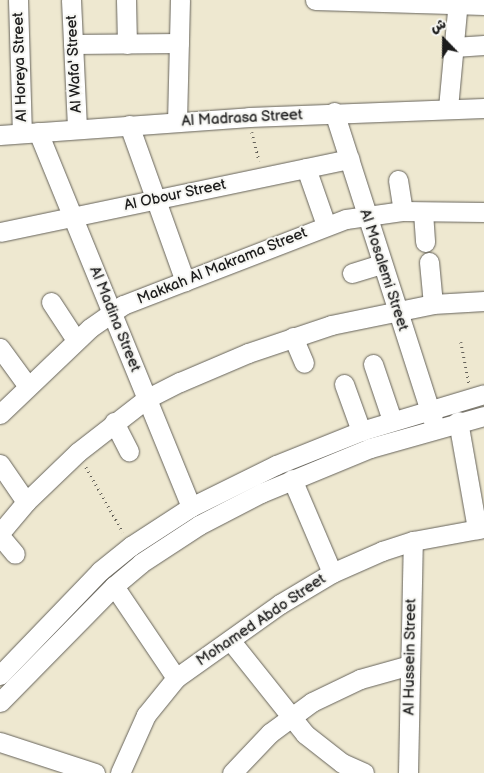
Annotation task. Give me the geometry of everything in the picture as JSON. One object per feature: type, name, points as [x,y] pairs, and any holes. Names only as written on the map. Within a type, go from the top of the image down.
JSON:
[{"type":"street","name":"Al Horeya Street","points":[[18,0],[30,132]]},
{"type":"street","name":"Al Wafa' Street","points":[[71,0],[77,129]]},
{"type":"street","points":[[126,0],[127,44]]},
{"type":"street","points":[[177,122],[180,0]]},
{"type":"street","points":[[315,0],[458,2],[484,5]]},
{"type":"street","points":[[448,108],[458,2]]},
{"type":"street","points":[[73,44],[179,43]]},
{"type":"street","points":[[454,47],[484,45]]},
{"type":"street","name":"Al Madrasa Street","points":[[0,135],[334,112],[484,108]]},
{"type":"street","name":"Al Mosalemi Street","points":[[334,112],[435,427]]},
{"type":"street","points":[[129,125],[185,281]]},
{"type":"street","name":"Al Madina Street","points":[[30,132],[73,217],[191,507]]},
{"type":"street","name":"Al Obour Street","points":[[0,232],[349,159]]},
{"type":"street","points":[[306,168],[326,226]]},
{"type":"street","points":[[398,180],[403,211]]},
{"type":"street","name":"Makkah Al Makrama Street","points":[[0,414],[27,385],[111,311],[326,226],[366,214],[403,211],[484,212]]},
{"type":"street","points":[[423,212],[425,242]]},
{"type":"street","points":[[429,262],[433,304]]},
{"type":"street","points":[[352,273],[382,264]]},
{"type":"street","points":[[0,533],[26,502],[78,452],[114,422],[146,399],[213,367],[293,337],[397,310],[433,304],[484,301]]},
{"type":"street","points":[[51,302],[76,340]]},
{"type":"street","points":[[293,337],[304,363]]},
{"type":"street","points":[[0,348],[27,385]]},
{"type":"street","points":[[373,364],[392,420]]},
{"type":"street","points":[[344,384],[361,432]]},
{"type":"street","points":[[0,675],[67,603],[131,546],[191,507],[276,465],[392,420],[478,395]]},
{"type":"street","points":[[0,702],[114,586],[141,563],[199,525],[292,479],[435,427],[484,416]]},
{"type":"street","points":[[458,421],[480,528]]},
{"type":"street","points":[[114,422],[129,451]]},
{"type":"street","points":[[0,464],[26,502]]},
{"type":"street","points":[[292,479],[332,573]]},
{"type":"street","name":"Mohamed Abdo Street","points":[[120,773],[146,715],[176,678],[280,604],[332,573],[413,541],[480,528]]},
{"type":"street","points":[[0,536],[15,554]]},
{"type":"street","name":"Al Hussein Street","points":[[408,773],[413,541]]},
{"type":"street","points":[[114,586],[176,678]]},
{"type":"street","points":[[230,640],[290,717],[322,750],[364,773]]},
{"type":"street","points":[[232,773],[251,751],[290,717],[360,679],[410,665]]},
{"type":"street","points":[[0,742],[95,773]]},
{"type":"path","points":[[249,117],[262,177]]},
{"type":"path","points":[[461,342],[478,395]]},
{"type":"path","points":[[78,452],[131,546]]}]
